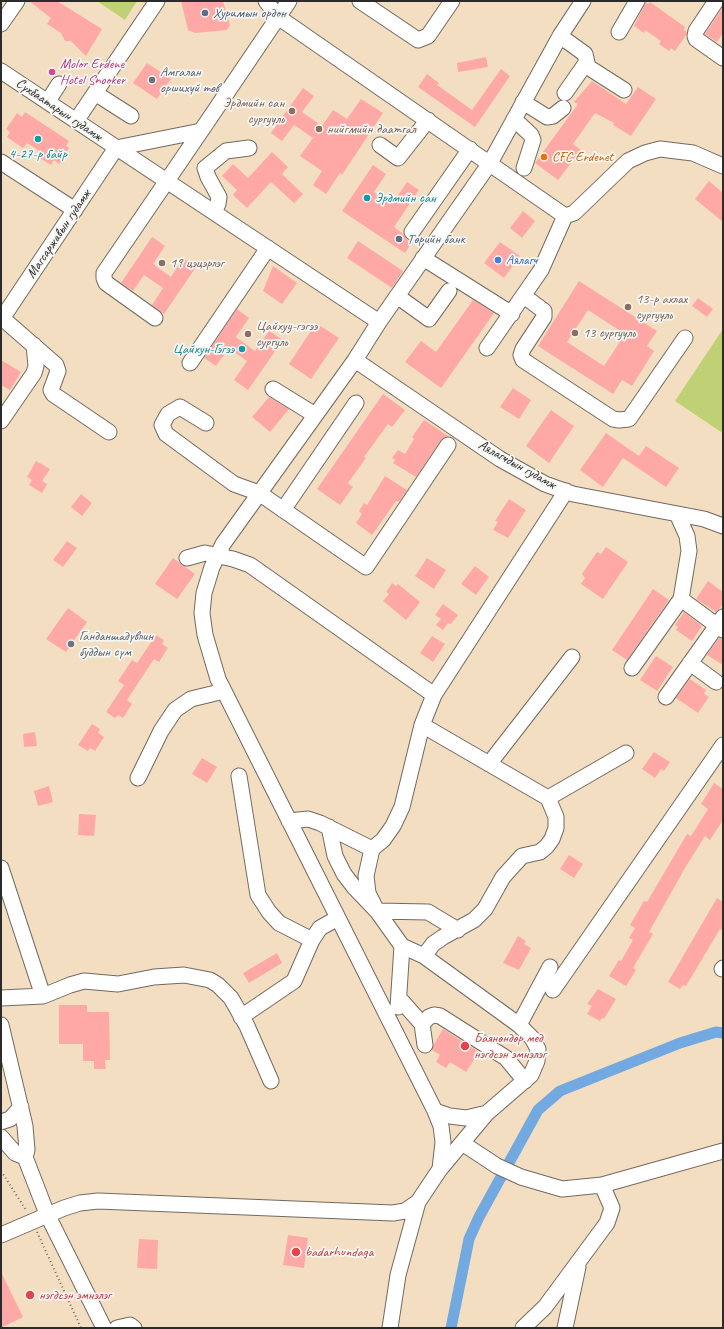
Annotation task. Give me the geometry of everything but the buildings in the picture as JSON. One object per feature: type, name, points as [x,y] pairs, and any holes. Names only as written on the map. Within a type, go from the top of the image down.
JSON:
[{"type":"street","points":[[1,24],[17,1]]},
{"type":"street","points":[[76,121],[158,1]]},
{"type":"street","points":[[266,1],[278,17],[565,216]]},
{"type":"street","points":[[155,318],[106,283],[104,274],[289,1]]},
{"type":"street","points":[[360,1],[418,40],[428,36],[452,1]]},
{"type":"street","points":[[440,1169],[443,1142],[441,1126],[436,1111],[224,691],[210,656],[202,618],[206,584],[217,556],[259,493],[355,360],[379,322],[490,163],[560,36],[583,1]]},
{"type":"street","points":[[619,32],[637,1]]},
{"type":"street","points":[[716,1],[696,31],[695,36],[696,39],[723,58]]},
{"type":"street","points":[[560,36],[586,54],[586,63],[588,67],[624,90]]},
{"type":"street","points":[[565,93],[586,63]]},
{"type":"street","name":"Сүхбаатарын гудамж","points":[[3,76],[48,101],[116,148],[379,322]]},
{"type":"street","points":[[48,101],[59,84]]},
{"type":"street","points":[[95,93],[131,116]]},
{"type":"street","points":[[523,102],[547,117],[553,116],[564,108]]},
{"type":"street","points":[[514,119],[531,135],[533,140],[524,168]]},
{"type":"street","points":[[380,145],[398,158],[428,120]]},
{"type":"street","points":[[116,148],[201,131]]},
{"type":"street","name":"Магсаржавын гудамж","points":[[1,319],[116,148]]},
{"type":"street","points":[[214,212],[218,204],[219,197],[208,177],[205,168],[226,151],[249,148]]},
{"type":"street","points":[[412,232],[470,149]]},
{"type":"street","points":[[487,348],[512,314],[541,270],[565,216],[574,213],[628,161],[645,153],[660,149],[693,153],[723,166]]},
{"type":"street","points":[[1,162],[75,210]]},
{"type":"street","points":[[190,363],[268,248]]},
{"type":"street","points":[[423,258],[512,314]]},
{"type":"street","points":[[397,296],[429,319],[450,291]]},
{"type":"street","points":[[524,296],[544,311],[544,317],[523,349],[521,355],[523,360],[613,419],[628,419],[685,338]]},
{"type":"street","points":[[1,319],[34,345],[56,365],[58,370],[51,390],[53,394],[109,432]]},
{"type":"street","points":[[1,421],[34,373],[36,366],[34,345]]},
{"type":"street","name":"Аялагчдын гудамж","points":[[355,360],[500,459],[545,484],[566,491],[677,514],[723,526]]},
{"type":"street","points":[[273,389],[315,415]]},
{"type":"street","points":[[283,510],[356,403]]},
{"type":"street","points":[[206,424],[180,407],[168,414],[162,425],[166,434],[234,484],[259,493],[366,567],[448,445]]},
{"type":"street","points":[[377,911],[368,893],[366,876],[372,849],[383,840],[390,831],[402,807],[422,725],[434,695],[566,491]]},
{"type":"street","points":[[632,668],[681,599],[689,551],[688,536],[677,514]]},
{"type":"street","points":[[187,558],[205,553],[243,562],[262,572],[434,695]]},
{"type":"street","points":[[666,697],[690,663],[721,624],[681,599]]},
{"type":"street","points":[[489,764],[572,657]]},
{"type":"street","points":[[690,663],[716,682]]},
{"type":"street","points":[[138,778],[161,731],[175,710],[191,699],[224,691]]},
{"type":"street","points":[[422,725],[548,798],[556,816],[556,828],[552,839],[540,852],[525,854],[517,861],[504,877],[485,909],[474,920],[433,944],[424,956]]},
{"type":"street","points":[[553,990],[722,748]]},
{"type":"street","points":[[548,798],[626,753]]},
{"type":"street","points":[[239,776],[258,895],[268,912],[280,922],[312,940]]},
{"type":"street","points":[[289,821],[308,819],[329,827],[372,849]]},
{"type":"street","points":[[329,827],[335,856],[344,874],[377,911],[402,946],[424,956],[519,1025],[532,1038],[538,1049],[537,1061],[531,1075],[487,1113],[440,1169],[418,1202],[398,1275],[390,1328]]},
{"type":"street","points":[[1,868],[43,996]]},
{"type":"street","points":[[377,911],[428,912],[458,930]]},
{"type":"street","points":[[241,1017],[294,981],[312,940],[320,928],[338,918]]},
{"type":"street","points":[[392,1024],[397,1013],[399,998],[402,946]]},
{"type":"street","points":[[519,1025],[550,967]]},
{"type":"street","points":[[1,998],[43,996],[84,981],[118,984],[154,977],[196,976],[218,985],[231,998],[271,1081]]},
{"type":"street","points":[[399,998],[422,1024],[425,1045]]},
{"type":"street","points":[[422,1024],[434,1014],[440,1016],[506,1058],[525,1081]]},
{"type":"street","points":[[1,1025],[21,1107],[27,1141],[25,1157],[47,1214],[104,1328]]},
{"type":"street","points":[[1,1122],[10,1119],[21,1107]]},
{"type":"street","points":[[436,1111],[450,1116],[466,1118],[487,1113]]},
{"type":"street","points":[[1,1137],[15,1153],[25,1157]]},
{"type":"street","points":[[462,1143],[497,1166],[521,1177],[562,1189],[602,1185],[723,1151]]},
{"type":"street","points":[[523,1328],[545,1307],[607,1223],[612,1208],[602,1185]]},
{"type":"street","points":[[1,1235],[47,1214],[80,1203],[98,1201],[393,1213],[405,1211],[418,1202]]},
{"type":"street","points":[[565,1328],[579,1262]]},
{"type":"street","points":[[117,1328],[125,1325],[130,1325],[134,1328]]},
{"type":"path","points":[[1,1171],[20,1198],[32,1221],[81,1328]]},
{"type":"green space","points":[[97,1],[137,1],[125,20]]},
{"type":"green space","points":[[723,329],[723,429],[721,432],[675,401]]},
{"type":"waterway","points":[[451,1328],[469,1239],[479,1217],[538,1110],[560,1091],[680,1043],[716,1032],[723,1033]]},
{"type":"place","name":"Хуримын ордон","points":[[205,13]]},
{"type":"place","name":"Molor Erdene Hotel Snooker","points":[[52,72]]},
{"type":"place","name":"Амгалан оршихуй төв","points":[[152,80]]},
{"type":"place","name":"Эрдмийн сан сургууль","points":[[292,111]]},
{"type":"place","name":"нийгмийн даатгал","points":[[319,129]]},
{"type":"place","name":"4-27-р байр","points":[[38,139]]},
{"type":"place","name":"CFC Erdenet","points":[[544,157]]},
{"type":"place","name":"Эрдмийн сан","points":[[367,198]]},
{"type":"place","name":"Төрийн банк","points":[[399,239]]},
{"type":"place","name":"Аялагч","points":[[498,260]]},
{"type":"place","name":"19 цэцэрлэг","points":[[162,263]]},
{"type":"place","name":"13-р ахлах сургууль","points":[[628,307]]},
{"type":"place","name":"13 сургууль","points":[[575,333]]},
{"type":"place","name":"Цайхуу-гэгээ сургуль","points":[[248,334]]},
{"type":"place","name":"Цайхун-Гэгээ","points":[[242,349]]},
{"type":"place","name":"Ганданшадүвлин буддын сүм","points":[[71,644]]},
{"type":"place","name":"Баянөндөр мед нэгдсэн эмнэлэг","points":[[465,1046]]},
{"type":"place","name":"badarhundaga","points":[[296,1252]]},
{"type":"place","name":"нэгдсэн эмнэлэг","points":[[30,1295]]}]
